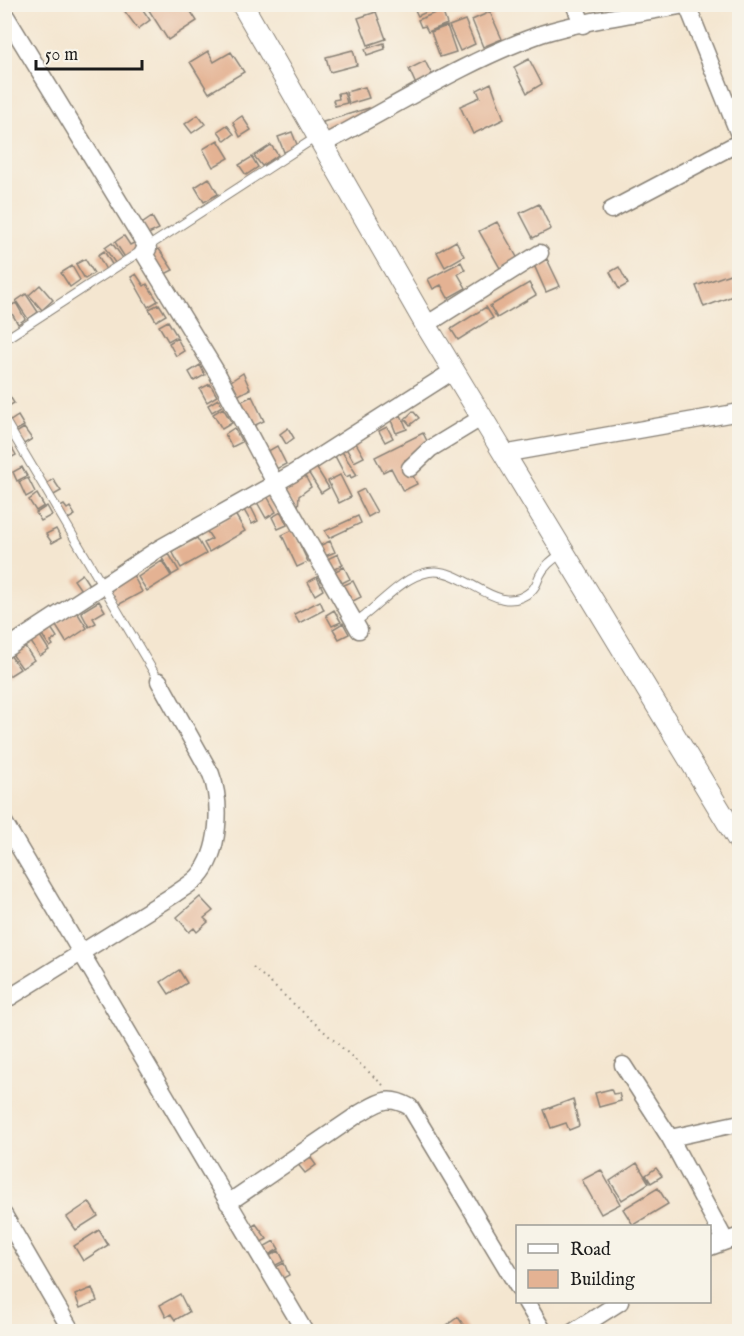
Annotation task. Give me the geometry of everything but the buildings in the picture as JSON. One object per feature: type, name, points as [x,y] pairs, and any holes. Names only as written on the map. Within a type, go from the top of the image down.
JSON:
[{"type":"street","points":[[242,4],[481,418],[563,552],[733,819],[740,843]]},
{"type":"street","points":[[574,4],[583,25]]},
{"type":"street","points":[[321,140],[501,50],[543,34],[688,5],[740,137]]},
{"type":"street","points":[[4,13],[217,373],[274,483],[357,627]]},
{"type":"street","points":[[611,210],[740,142]]},
{"type":"street","points":[[426,325],[540,253]]},
{"type":"street","points":[[4,650],[160,548],[292,474],[453,370]]},
{"type":"street","points":[[503,454],[740,412]]},
{"type":"street","points":[[410,468],[430,449],[481,418]]},
{"type":"street","points":[[4,1001],[197,878],[207,864],[213,841],[217,790],[211,774],[159,681]]},
{"type":"street","points":[[4,822],[305,1332]]},
{"type":"street","points":[[623,1065],[670,1138],[724,1241]]},
{"type":"street","points":[[228,1203],[360,1113],[380,1101],[395,1099],[410,1107],[516,1284]]},
{"type":"street","points":[[670,1138],[740,1123]]},
{"type":"street","points":[[4,1215],[72,1332]]},
{"type":"street","points":[[527,1303],[544,1332]]},
{"type":"street","points":[[573,1332],[618,1303]]},
{"type":"lane","points":[[4,340],[321,140]]},
{"type":"lane","points":[[4,419],[159,681]]},
{"type":"lane","points":[[357,627],[406,582],[429,572],[456,574],[488,595],[501,599],[522,596],[531,591],[549,563],[563,552]]},
{"type":"path","points":[[253,967],[395,1099]]}]
